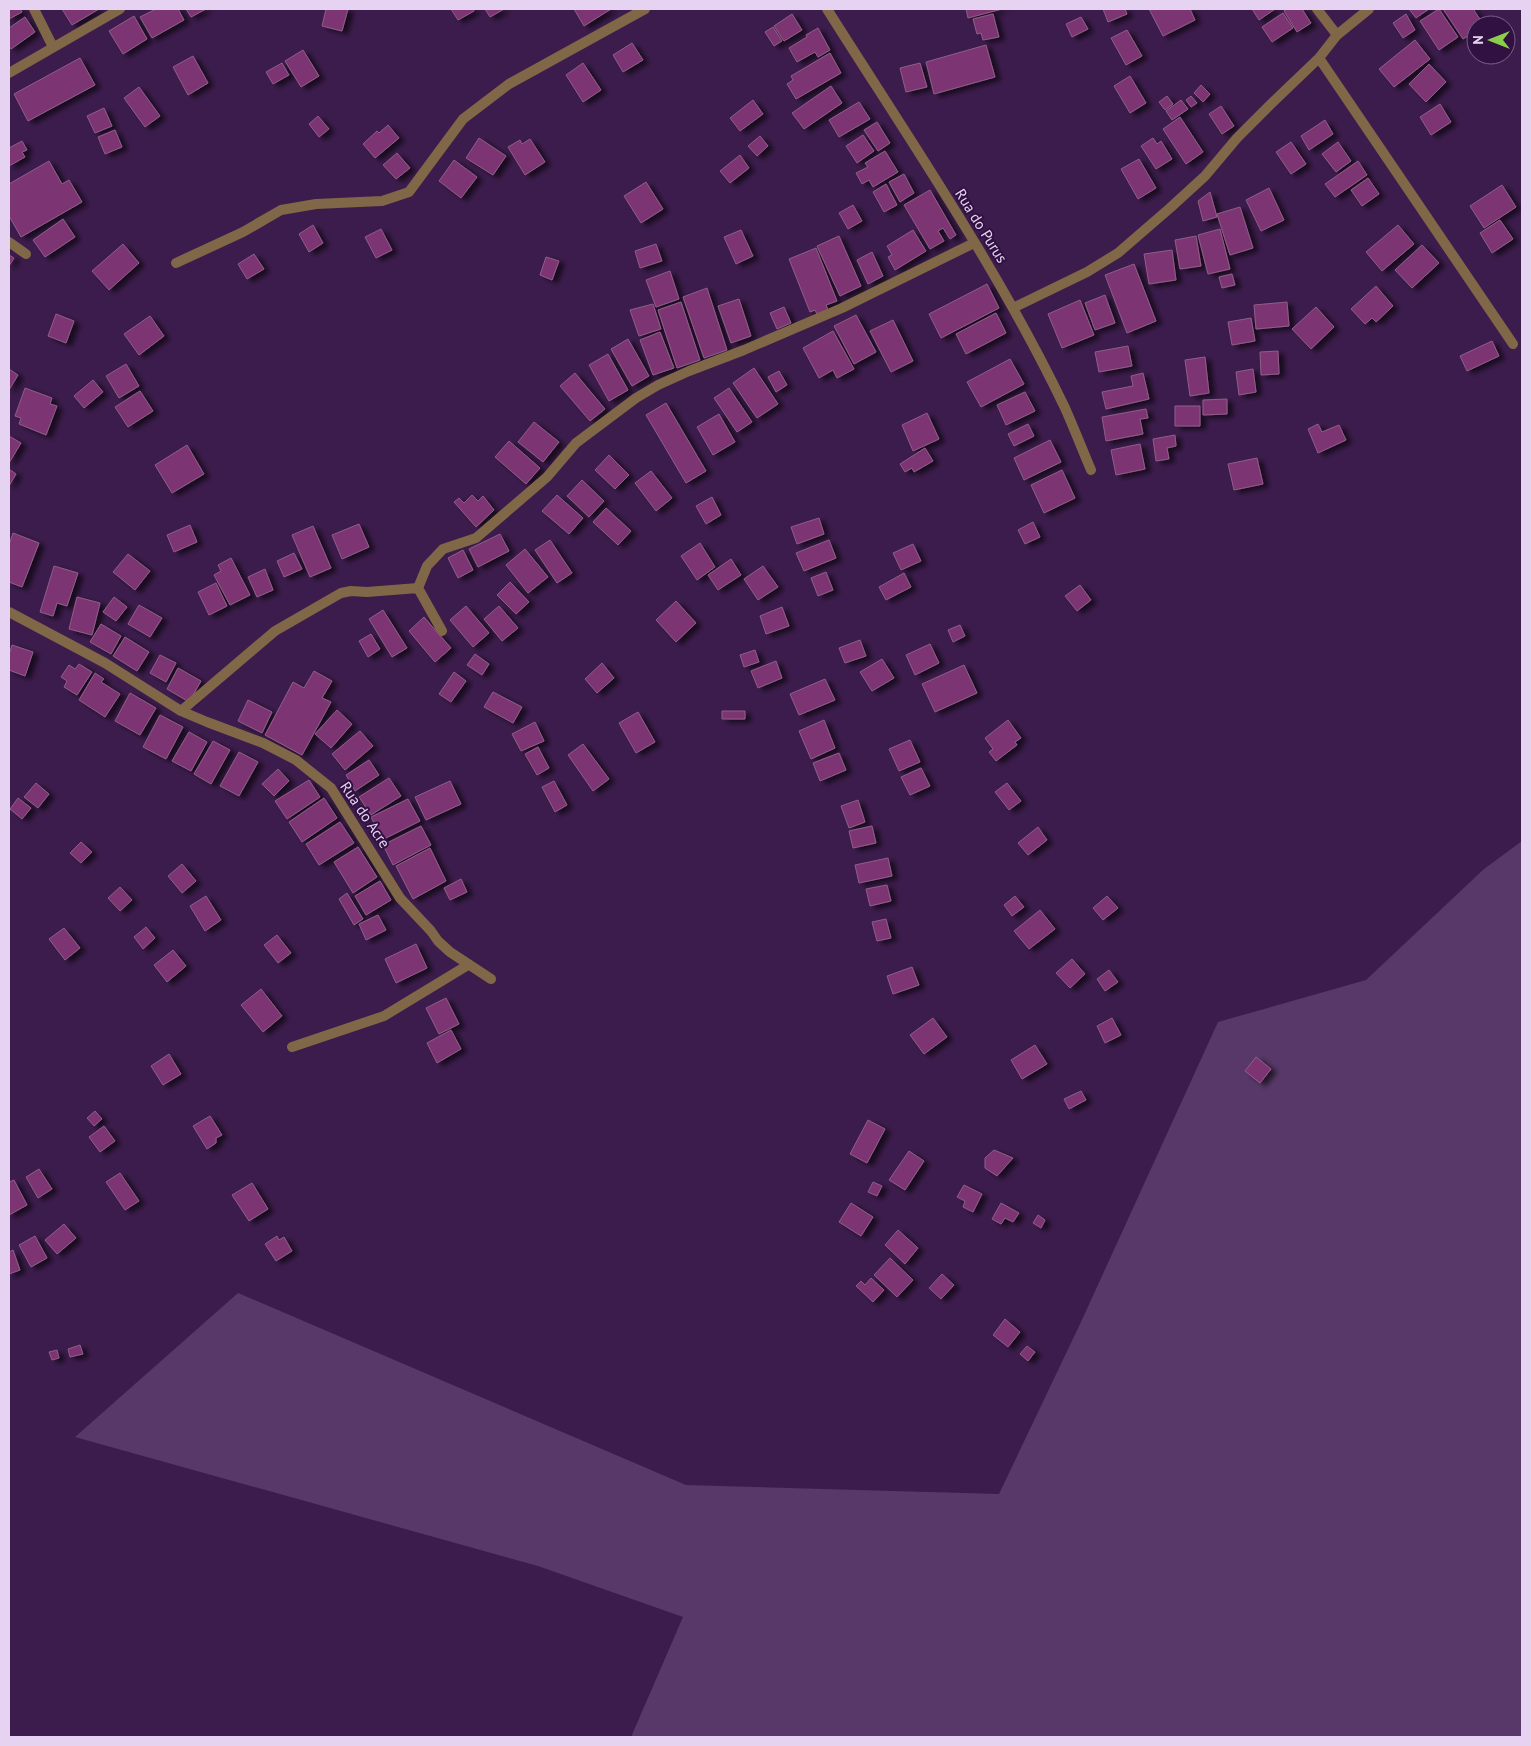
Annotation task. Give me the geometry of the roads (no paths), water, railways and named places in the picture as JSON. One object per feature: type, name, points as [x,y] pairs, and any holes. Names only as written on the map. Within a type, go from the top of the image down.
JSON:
[{"type":"street","points":[[34,9],[53,47]]},
{"type":"street","points":[[9,73],[120,9]]},
{"type":"street","points":[[176,263],[243,232],[281,210],[316,204],[382,201],[409,192],[463,119],[509,84],[645,9]]},
{"type":"street","name":"Rua do Purus","points":[[827,9],[1013,308],[1065,408],[1091,470]]},
{"type":"street","points":[[1317,9],[1337,35]]},
{"type":"street","points":[[1013,308],[1087,272],[1118,253],[1205,176],[1237,138],[1319,58],[1337,35],[1369,9]]},
{"type":"street","points":[[1319,58],[1513,344]]},
{"type":"street","points":[[9,242],[26,254]]},
{"type":"street","points":[[418,588],[427,566],[443,549],[476,538],[547,477],[576,443],[636,398],[658,385],[689,371],[744,350],[842,308],[974,243]]},
{"type":"street","points":[[418,588],[442,631]]},
{"type":"street","points":[[181,711],[275,631],[341,593],[418,588]]},
{"type":"street","name":"Rua do Acre","points":[[9,612],[105,663],[181,711],[263,743],[296,760],[331,788],[400,898],[412,912],[438,941],[468,965],[491,979]]},
{"type":"street","points":[[292,1047],[384,1016],[468,965]]}]
